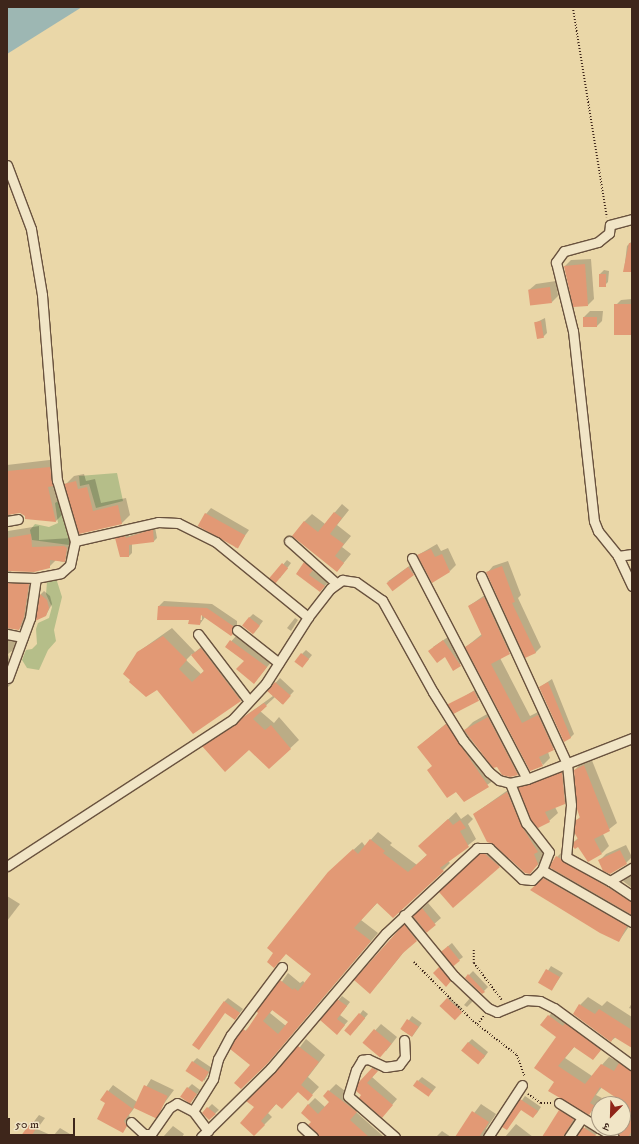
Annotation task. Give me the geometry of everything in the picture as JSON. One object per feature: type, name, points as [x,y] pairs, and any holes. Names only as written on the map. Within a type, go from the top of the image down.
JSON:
[{"type":"street","points":[[7,165],[31,229],[42,295],[57,480],[75,541],[70,565],[65,570],[36,578],[7,577]]},
{"type":"street","points":[[632,219],[610,225],[609,233],[604,239],[564,251],[556,262],[573,331],[594,521],[598,531],[618,556],[632,586]]},
{"type":"street","points":[[7,521],[18,519]]},
{"type":"street","points":[[75,541],[158,522],[178,523],[216,542],[308,617]]},
{"type":"street","points":[[289,540],[336,583]]},
{"type":"street","points":[[618,556],[632,554]]},
{"type":"street","points":[[412,558],[526,779]]},
{"type":"street","points":[[481,576],[568,764],[571,806],[565,854],[568,859],[610,881],[632,896]]},
{"type":"street","points":[[8,678],[30,618],[36,578]]},
{"type":"street","points":[[7,866],[232,720],[266,683],[308,617],[336,583],[347,579],[356,582],[382,600],[433,692],[464,740],[489,772],[499,780],[510,783],[526,779],[632,738]]},
{"type":"street","points":[[237,630],[279,663]]},
{"type":"street","points":[[7,634],[23,637]]},
{"type":"street","points":[[198,634],[249,701]]},
{"type":"street","points":[[510,783],[526,823],[549,852],[565,854]]},
{"type":"street","points":[[131,1122],[141,1132],[148,1135],[154,1132],[173,1104],[182,1104],[193,1111],[205,1134],[271,1068],[348,977],[404,915],[480,846],[489,848],[522,879],[532,880],[542,870],[549,852]]},
{"type":"street","points":[[610,881],[632,868]]},
{"type":"street","points":[[542,870],[632,922]]},
{"type":"street","points":[[404,915],[471,995],[493,1011],[497,1012],[526,1000],[547,1004],[632,1065]]},
{"type":"street","points":[[193,1111],[213,1079],[218,1059],[231,1035],[282,967]]},
{"type":"street","points":[[395,1137],[348,1096],[356,1070],[362,1060],[368,1059],[385,1067],[399,1065],[405,1057],[404,1040]]},
{"type":"street","points":[[488,1137],[524,1081]]},
{"type":"street","points":[[559,1103],[591,1123]]},
{"type":"street","points":[[569,1137],[582,1118]]},
{"type":"street","points":[[302,1127],[313,1137]]},
{"type":"path","points":[[573,7],[599,176],[610,225]]},
{"type":"path","points":[[474,950],[474,963],[508,1008]]},
{"type":"path","points":[[414,962],[473,1021],[517,1056],[524,1081],[525,1092],[541,1103],[559,1103]]},
{"type":"green space","points":[[117,473],[123,501],[96,508],[89,484],[80,486],[79,476]]},
{"type":"green space","points":[[60,500],[71,539],[69,545],[32,540],[30,530],[35,524],[49,527],[58,523],[55,503]]},
{"type":"green space","points":[[56,578],[62,597],[54,630],[56,641],[48,650],[39,670],[27,668],[22,660],[26,650],[32,649],[37,644],[36,629],[38,623],[49,618],[52,607],[46,594],[47,582]]},
{"type":"water","points":[[7,7],[82,7],[7,54]]},
{"type":"building","points":[[629,243],[632,243],[632,272],[623,272]]},
{"type":"building","points":[[585,264],[588,306],[573,307],[564,266]]},
{"type":"building","points":[[599,274],[606,274],[606,287],[599,287]]},
{"type":"building","points":[[550,287],[552,303],[530,306],[528,290]]},
{"type":"building","points":[[614,304],[632,304],[632,335],[614,335]]},
{"type":"building","points":[[583,317],[597,317],[597,327],[583,327]]},
{"type":"building","points":[[541,321],[544,338],[537,339],[534,322]]},
{"type":"building","points":[[50,467],[53,486],[48,487],[56,522],[25,519],[25,516],[20,513],[7,515],[7,471]]},
{"type":"building","points":[[76,481],[78,489],[87,487],[93,511],[118,505],[122,524],[79,534],[64,484]]},
{"type":"building","points":[[334,512],[342,518],[330,534],[344,544],[335,556],[344,563],[337,572],[292,536],[304,521],[318,532]]},
{"type":"building","points":[[205,513],[245,535],[238,548],[198,526]]},
{"type":"building","points":[[153,529],[154,542],[129,545],[129,557],[120,557],[115,538],[125,536],[126,538]]},
{"type":"building","points":[[31,534],[32,547],[64,546],[67,548],[65,562],[50,560],[50,568],[34,572],[7,571],[7,538]]},
{"type":"building","points":[[431,549],[435,557],[442,554],[450,572],[432,583],[417,555]]},
{"type":"building","points":[[304,562],[313,570],[309,575],[325,586],[320,592],[296,574]]},
{"type":"building","points":[[282,563],[288,568],[275,583],[269,578]]},
{"type":"building","points":[[502,566],[515,602],[512,603],[536,653],[525,658],[486,572]]},
{"type":"building","points":[[408,567],[414,575],[392,591],[386,583]]},
{"type":"building","points":[[7,583],[29,584],[24,617],[19,630],[7,628]]},
{"type":"building","points":[[40,594],[47,600],[49,608],[46,616],[35,621]]},
{"type":"building","points":[[484,597],[510,654],[491,664],[522,723],[538,715],[554,750],[539,757],[543,766],[530,771],[465,647],[482,636],[468,606]]},
{"type":"building","points":[[158,606],[207,608],[233,626],[233,634],[231,636],[201,615],[200,625],[188,624],[189,620],[157,620]]},
{"type":"building","points":[[249,617],[260,626],[253,634],[242,626]]},
{"type":"building","points":[[163,636],[187,660],[179,669],[192,682],[204,671],[191,655],[201,648],[241,701],[193,734],[157,690],[146,697],[129,682],[130,680],[123,674],[137,652]]},
{"type":"building","points":[[230,640],[267,667],[254,684],[236,669],[244,661],[225,647]]},
{"type":"building","points":[[443,640],[461,666],[453,671],[445,657],[437,663],[428,651]]},
{"type":"building","points":[[301,653],[309,659],[302,668],[294,662]]},
{"type":"building","points":[[275,682],[291,696],[283,705],[267,691]]},
{"type":"building","points":[[548,682],[571,738],[564,742],[539,687]]},
{"type":"building","points":[[474,691],[479,701],[452,714],[447,705]]},
{"type":"building","points":[[264,703],[267,706],[253,719],[265,730],[271,725],[291,749],[269,769],[249,750],[225,772],[202,746]]},
{"type":"building","points":[[488,717],[518,775],[510,777],[502,775],[497,767],[493,768],[464,730]]},
{"type":"building","points":[[446,724],[489,787],[464,802],[456,792],[447,798],[427,770],[432,766],[417,747]]},
{"type":"building","points":[[584,765],[610,831],[594,839],[602,854],[588,862],[578,847],[575,849],[573,847],[574,842],[578,839],[574,832],[576,820],[580,818],[577,809],[574,770]]},
{"type":"building","points":[[562,772],[565,804],[545,812],[550,822],[538,828],[531,820],[518,787]]},
{"type":"building","points":[[507,792],[521,825],[538,852],[534,854],[538,864],[530,874],[525,873],[493,844],[487,842],[473,814]]},
{"type":"building","points":[[448,819],[453,825],[460,820],[466,828],[460,831],[469,847],[440,868],[444,871],[393,918],[377,903],[354,928],[371,941],[267,1064],[241,1089],[234,1083],[250,1065],[230,1049],[236,1038],[243,1029],[246,1031],[258,1013],[256,1011],[280,980],[293,990],[294,988],[298,991],[311,974],[286,954],[274,968],[267,962],[273,953],[267,948],[328,872],[353,849],[358,854],[370,839],[385,851],[383,853],[408,872],[427,855],[418,846]],"holes":[[[272,1010],[288,1022],[278,1034],[263,1021]]]},
{"type":"building","points":[[620,850],[627,864],[610,874],[603,871],[598,860]]},
{"type":"building","points":[[479,854],[485,854],[500,867],[453,908],[439,892]]},
{"type":"building","points":[[556,856],[632,902],[632,915],[549,867]]},
{"type":"building","points":[[543,878],[627,926],[619,942],[600,933],[530,890]]},
{"type":"building","points":[[422,908],[436,925],[427,933],[413,916]]},
{"type":"building","points":[[404,924],[417,941],[403,953],[370,994],[354,980]]},
{"type":"building","points":[[448,946],[460,961],[453,966],[441,952]]},
{"type":"building","points":[[439,967],[451,981],[446,987],[433,973]]},
{"type":"building","points":[[546,969],[560,977],[552,991],[538,983]]},
{"type":"building","points":[[468,974],[485,992],[482,994],[465,978]]},
{"type":"building","points":[[447,998],[462,1012],[455,1020],[439,1006]]},
{"type":"building","points":[[337,999],[347,1006],[337,1019],[345,1025],[337,1035],[320,1020]]},
{"type":"building","points":[[224,1001],[240,1013],[235,1020],[225,1013],[199,1050],[192,1045]]},
{"type":"building","points":[[579,1004],[595,1014],[599,1009],[632,1030],[632,1048],[614,1037],[611,1042],[573,1014]]},
{"type":"building","points":[[359,1013],[365,1018],[350,1036],[344,1031]]},
{"type":"building","points":[[548,1015],[563,1026],[565,1023],[601,1050],[593,1060],[574,1047],[558,1066],[585,1084],[601,1064],[614,1071],[619,1063],[632,1071],[631,1132],[631,1096],[614,1096],[600,1087],[594,1096],[591,1096],[591,1112],[589,1115],[548,1091],[554,1082],[534,1068],[556,1037],[540,1025]]},
{"type":"building","points":[[407,1019],[419,1027],[412,1037],[400,1029]]},
{"type":"building","points":[[374,1029],[392,1044],[380,1058],[362,1043]]},
{"type":"building","points":[[468,1042],[485,1056],[478,1064],[461,1051]]},
{"type":"building","points":[[298,1046],[319,1062],[301,1085],[313,1095],[308,1101],[298,1092],[282,1109],[276,1104],[261,1121],[265,1125],[254,1136],[240,1123],[254,1107],[246,1101]]},
{"type":"building","points":[[192,1061],[209,1072],[202,1082],[185,1071]]},
{"type":"building","points":[[372,1068],[378,1071],[367,1083],[393,1105],[382,1118],[359,1098],[361,1095],[356,1091],[358,1083]]},
{"type":"building","points":[[417,1080],[433,1091],[429,1097],[413,1086]]},
{"type":"building","points":[[144,1085],[168,1096],[157,1119],[133,1108]]},
{"type":"building","points":[[187,1087],[197,1094],[190,1104],[180,1097]]},
{"type":"building","points":[[107,1090],[133,1109],[124,1121],[127,1126],[123,1133],[97,1119],[105,1103],[100,1100]]},
{"type":"building","points":[[328,1090],[357,1112],[350,1120],[369,1137],[319,1137],[308,1125],[311,1122],[301,1113],[308,1104],[318,1114],[329,1102],[323,1096]]},
{"type":"building","points":[[520,1099],[538,1111],[533,1118],[521,1110],[507,1130],[502,1127]]},
{"type":"building","points":[[207,1107],[216,1114],[209,1120],[202,1113]]},
{"type":"building","points":[[559,1110],[574,1119],[563,1137],[542,1137]]},
{"type":"building","points":[[472,1111],[489,1122],[479,1137],[455,1137]]},
{"type":"building","points":[[32,1121],[38,1125],[31,1137],[20,1137]]},
{"type":"building","points":[[583,1127],[591,1132],[591,1136],[598,1137],[576,1137]]}]
